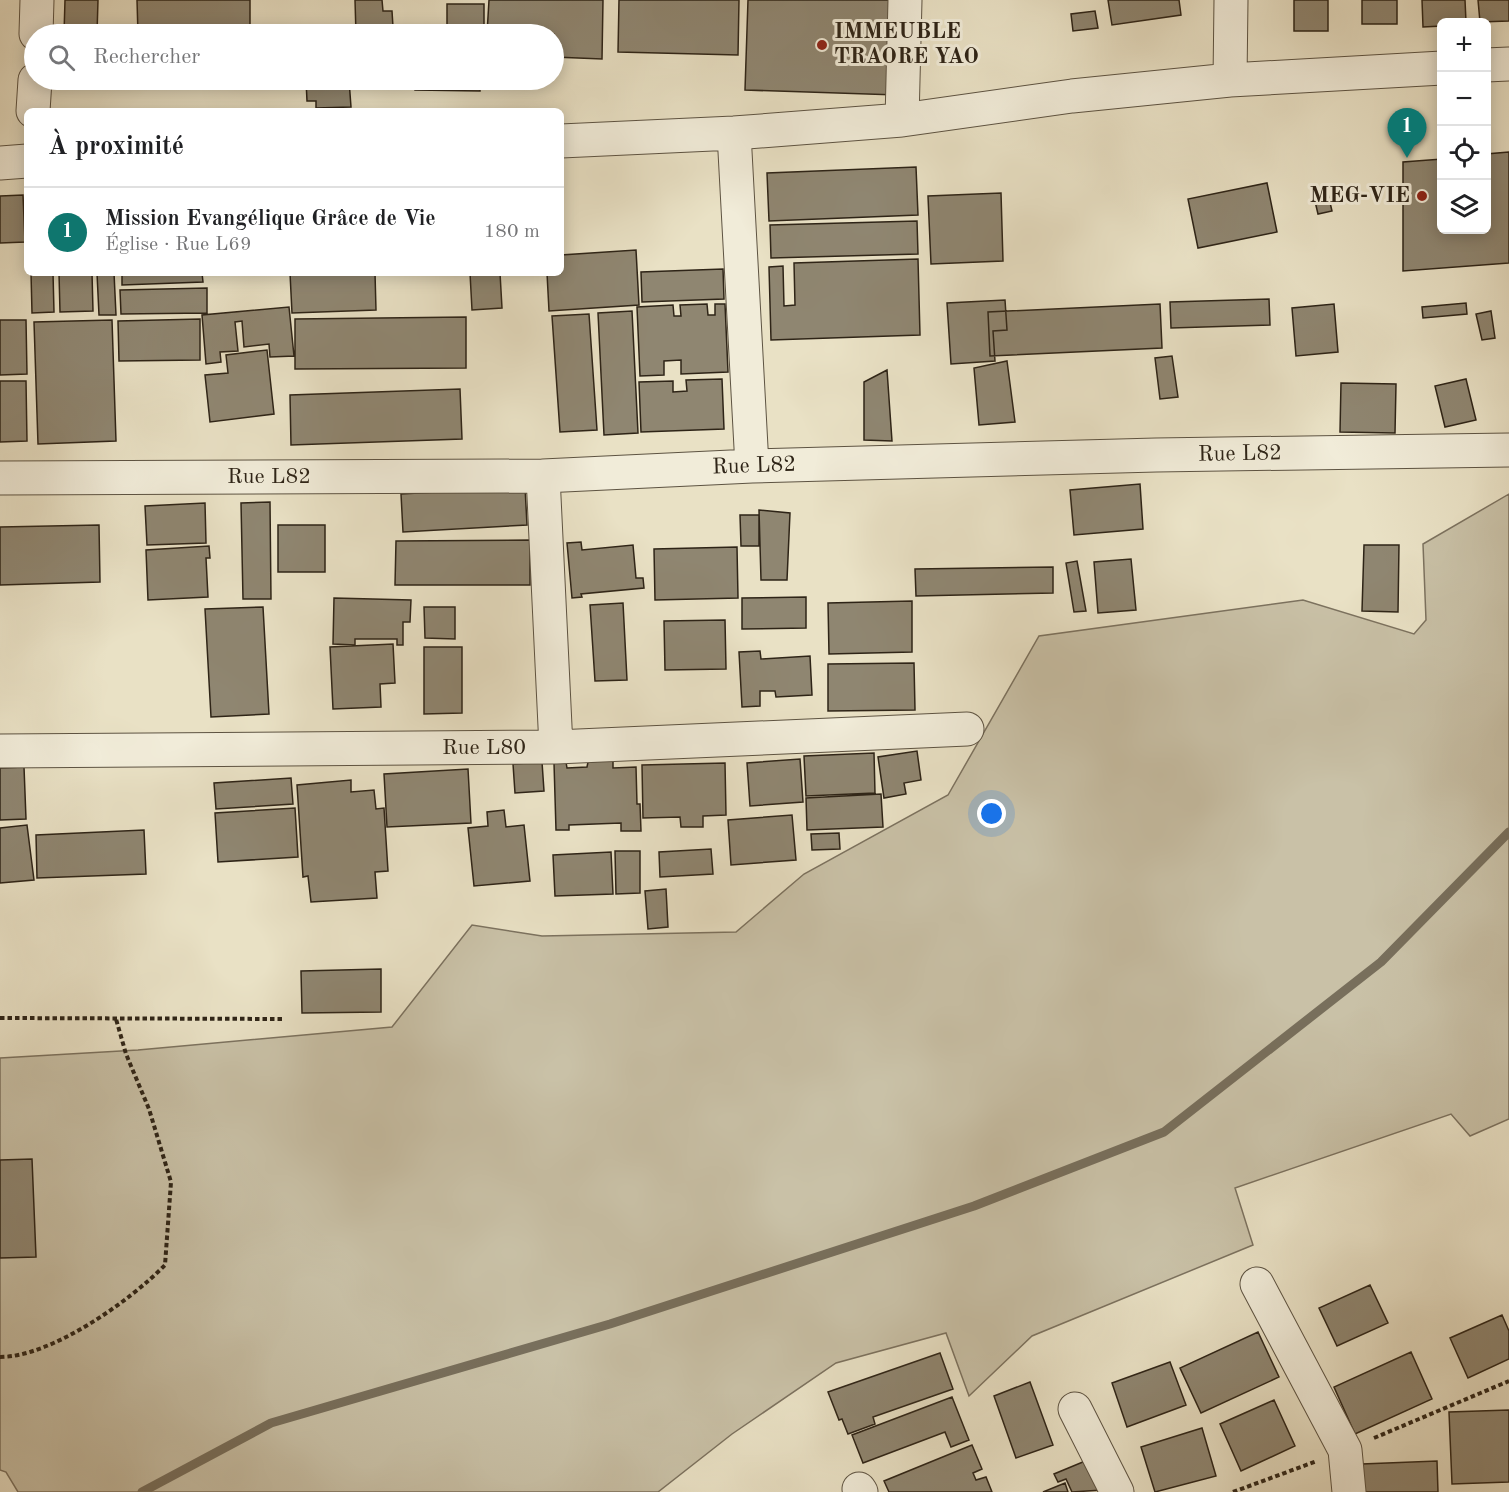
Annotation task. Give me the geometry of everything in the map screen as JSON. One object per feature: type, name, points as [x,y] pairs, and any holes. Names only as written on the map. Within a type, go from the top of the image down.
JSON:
[{"type":"street","points":[[36,24],[37,0]]},
{"type":"street","points":[[902,120],[905,0]]},
{"type":"street","points":[[1230,80],[1231,0]]},
{"type":"street","points":[[1491,65],[1509,64]]},
{"type":"street","points":[[564,141],[734,133],[902,120],[1072,96],[1230,80],[1437,68]]},
{"type":"street","points":[[33,108],[34,90]]},
{"type":"street","points":[[734,133],[752,466]]},
{"type":"street","points":[[0,163],[24,161]]},
{"type":"street","name":"Rue L82","points":[[0,478],[543,476],[752,466],[1156,455],[1509,450]]},
{"type":"street","points":[[543,476],[556,747]]},
{"type":"street","name":"Rue L80","points":[[0,751],[556,747],[967,729]]},
{"type":"street","points":[[1257,1284],[1345,1450],[1349,1492]]},
{"type":"street","points":[[1075,1409],[1117,1492]]},
{"type":"path","points":[[0,1018],[285,1019]]},
{"type":"path","points":[[0,1357],[14,1357],[69,1335],[116,1308],[142,1288],[165,1265],[171,1182],[149,1109],[126,1054],[116,1018]]},
{"type":"shaded area","points":[[1509,494],[1509,1119],[1470,1136],[1451,1114],[1235,1188],[1253,1245],[1032,1336],[969,1396],[946,1333],[836,1363],[732,1434],[658,1492],[18,1492],[6,1472],[0,1470],[0,1058],[138,1050],[392,1027],[472,925],[542,936],[736,932],[804,874],[948,795],[1039,636],[1303,600],[1414,634],[1426,620],[1423,544]]},
{"type":"building","points":[[65,0],[98,0],[97,24],[64,24]]},
{"type":"building","points":[[137,0],[250,0],[250,24],[138,24]]},
{"type":"building","points":[[355,0],[382,0],[383,11],[392,11],[393,24],[356,24]]},
{"type":"building","points":[[489,0],[603,0],[602,59],[564,57],[564,24],[488,24]]},
{"type":"building","points":[[619,0],[739,0],[738,55],[618,52]]},
{"type":"building","name":"IMMEUBLE TRAORE YAO","points":[[748,0],[900,0],[897,95],[745,90]]},
{"type":"building","points":[[1108,0],[1179,0],[1181,15],[1112,25]]},
{"type":"building","points":[[1294,0],[1328,0],[1328,31],[1294,31]]},
{"type":"building","points":[[1362,0],[1397,0],[1397,24],[1362,24]]},
{"type":"building","points":[[1422,0],[1465,0],[1466,18],[1437,18],[1437,26],[1423,27]]},
{"type":"building","points":[[1478,0],[1509,0],[1509,21],[1491,22],[1491,18],[1480,18]]},
{"type":"building","points":[[447,4],[484,4],[484,24],[447,24]]},
{"type":"building","points":[[1095,11],[1098,28],[1073,31],[1071,14]]},
{"type":"building","points":[[306,90],[350,90],[351,107],[316,108],[316,101],[307,101]]},
{"type":"building","points":[[415,90],[480,90],[480,91]]},
{"type":"building","name":"MEG-VIE","points":[[1509,152],[1509,263],[1403,271],[1403,162],[1437,159],[1437,234],[1491,234],[1491,154]]},
{"type":"building","points":[[916,167],[918,215],[769,221],[767,173]]},
{"type":"building","points":[[1267,183],[1277,232],[1198,248],[1188,199]]},
{"type":"building","points":[[1001,193],[1003,261],[931,264],[928,196]]},
{"type":"building","points":[[1328,194],[1332,211],[1318,214],[1314,197]]},
{"type":"building","points":[[23,195],[24,242],[0,243],[0,196]]},
{"type":"building","points":[[917,221],[918,254],[771,258],[770,225]]},
{"type":"building","points":[[636,250],[639,305],[549,311],[547,276],[564,276],[564,255]]},
{"type":"building","points":[[918,259],[920,335],[771,340],[769,267],[783,266],[784,306],[795,305],[794,263]]},
{"type":"building","points":[[723,269],[724,299],[642,302],[641,272]]},
{"type":"building","points":[[31,276],[53,276],[54,312],[32,313]]},
{"type":"building","points":[[59,276],[92,276],[93,311],[60,312]]},
{"type":"building","points":[[97,276],[114,276],[116,315],[99,315]]},
{"type":"building","points":[[122,276],[202,276],[203,282],[122,285]]},
{"type":"building","points":[[290,276],[375,276],[376,310],[292,313]]},
{"type":"building","points":[[470,276],[500,276],[502,308],[472,310]]},
{"type":"building","points":[[207,288],[207,313],[121,314],[120,290]]},
{"type":"building","points":[[1269,299],[1270,325],[1171,328],[1170,302]]},
{"type":"building","points":[[1005,300],[1007,330],[993,331],[995,361],[951,364],[947,303]]},
{"type":"building","points":[[1466,303],[1467,314],[1423,318],[1422,307]]},
{"type":"building","points":[[707,304],[708,315],[715,315],[715,304],[725,304],[728,372],[681,374],[681,360],[664,361],[664,375],[640,376],[637,307],[673,305],[674,316],[681,316],[680,305]]},
{"type":"building","points":[[1160,304],[1162,348],[990,356],[988,312]]},
{"type":"building","points":[[1334,304],[1338,352],[1296,356],[1292,308]]},
{"type":"building","points":[[289,307],[294,356],[270,357],[269,344],[244,347],[242,321],[235,322],[238,351],[220,352],[221,362],[206,364],[202,315]]},
{"type":"building","points":[[632,311],[638,433],[604,435],[598,313]]},
{"type":"building","points":[[1491,311],[1495,338],[1482,340],[1476,314]]},
{"type":"building","points":[[589,314],[597,430],[560,432],[552,316]]},
{"type":"building","points":[[466,317],[466,368],[295,369],[295,319]]},
{"type":"building","points":[[200,319],[200,360],[119,361],[118,321]]},
{"type":"building","points":[[0,320],[26,320],[27,374],[0,375]]},
{"type":"building","points":[[112,320],[116,441],[38,444],[34,322]]},
{"type":"building","points":[[267,350],[274,414],[210,422],[205,375],[228,373],[226,355]]},
{"type":"building","points":[[1172,356],[1178,397],[1160,399],[1155,358]]},
{"type":"building","points":[[1007,361],[1015,422],[979,425],[974,368]]},
{"type":"building","points":[[887,370],[892,441],[864,440],[864,382]]},
{"type":"building","points":[[722,379],[724,429],[641,432],[639,382],[673,381],[673,392],[687,391],[686,380]]},
{"type":"building","points":[[1466,379],[1476,420],[1445,427],[1435,386]]},
{"type":"building","points":[[0,381],[26,381],[27,441],[0,442]]},
{"type":"building","points":[[1341,383],[1396,384],[1395,433],[1340,432]]},
{"type":"building","points":[[460,389],[462,439],[291,445],[290,395]]},
{"type":"building","points":[[1140,484],[1143,529],[1074,535],[1070,490]]},
{"type":"building","points":[[525,487],[527,525],[403,532],[401,494]]},
{"type":"building","points":[[270,502],[271,599],[243,599],[241,503]]},
{"type":"building","points":[[205,503],[206,543],[147,545],[145,506]]},
{"type":"building","points":[[759,510],[790,513],[787,580],[761,580]]},
{"type":"building","points":[[740,515],[759,515],[759,546],[741,546]]},
{"type":"building","points":[[99,525],[100,582],[0,585],[0,527]]},
{"type":"building","points":[[278,525],[325,525],[325,572],[278,572]]},
{"type":"building","points":[[530,540],[530,585],[395,585],[396,541]]},
{"type":"building","points":[[581,542],[582,550],[633,545],[636,578],[643,578],[644,588],[581,594],[582,597],[572,598],[567,543]]},
{"type":"building","points":[[1364,545],[1399,545],[1398,612],[1362,611]]},
{"type":"building","points":[[209,546],[210,558],[206,558],[208,597],[148,600],[146,550]]},
{"type":"building","points":[[737,547],[738,598],[655,600],[654,549]]},
{"type":"building","points":[[1131,559],[1136,610],[1098,613],[1094,562]]},
{"type":"building","points":[[1077,561],[1086,611],[1074,612],[1066,563]]},
{"type":"building","points":[[1053,567],[1053,593],[916,596],[915,569]]},
{"type":"building","points":[[806,597],[806,628],[742,629],[742,598]]},
{"type":"building","points":[[334,598],[411,600],[410,622],[403,622],[403,645],[397,645],[397,639],[355,639],[355,645],[333,644]]},
{"type":"building","points":[[912,601],[912,652],[829,654],[828,603]]},
{"type":"building","points":[[623,603],[627,680],[595,681],[590,605]]},
{"type":"building","points":[[263,607],[269,714],[211,717],[205,609]]},
{"type":"building","points":[[424,607],[455,607],[455,639],[425,638]]},
{"type":"building","points":[[725,620],[726,669],[665,670],[664,621]]},
{"type":"building","points":[[393,644],[395,683],[380,684],[381,707],[333,709],[330,647]]},
{"type":"building","points":[[424,647],[462,647],[462,713],[424,714]]},
{"type":"building","points":[[760,651],[761,659],[810,656],[812,695],[776,697],[775,691],[760,691],[760,706],[742,707],[739,652]]},
{"type":"building","points":[[914,663],[915,710],[828,711],[828,664]]},
{"type":"building","points":[[917,751],[921,780],[904,783],[906,794],[884,798],[878,757]]},
{"type":"building","points":[[874,753],[875,793],[806,796],[804,756]]},
{"type":"building","points":[[800,759],[803,802],[750,806],[747,763]]},
{"type":"building","points":[[613,760],[613,768],[636,767],[637,804],[640,804],[641,831],[621,831],[621,823],[569,825],[569,830],[556,830],[554,763],[566,762],[567,768],[587,767],[588,762]]},
{"type":"building","points":[[542,762],[544,791],[515,793],[513,764]]},
{"type":"building","points":[[725,763],[726,815],[703,816],[703,827],[681,827],[680,817],[643,818],[642,765]]},
{"type":"building","points":[[24,767],[26,819],[0,820],[0,768]]},
{"type":"building","points":[[468,769],[471,823],[387,827],[384,774]]},
{"type":"building","points":[[291,778],[293,804],[216,809],[214,783]]},
{"type":"building","points":[[351,780],[351,792],[374,790],[376,809],[384,808],[388,871],[375,872],[377,898],[311,902],[308,876],[303,877],[297,785]]},
{"type":"building","points":[[881,794],[883,827],[807,830],[806,798]]},
{"type":"building","points":[[295,808],[298,857],[218,862],[215,813]]},
{"type":"building","points":[[504,810],[506,827],[524,825],[530,881],[474,886],[468,828],[488,826],[487,812]]},
{"type":"building","points":[[792,815],[796,860],[731,865],[728,820]]},
{"type":"building","points":[[27,825],[34,880],[0,883],[0,828]]},
{"type":"building","points":[[144,830],[146,874],[37,878],[36,835]]},
{"type":"building","points":[[839,833],[840,849],[812,850],[811,834]]},
{"type":"building","points":[[711,849],[713,874],[660,877],[659,852]]},
{"type":"building","points":[[615,851],[640,851],[640,893],[616,894]]},
{"type":"building","points":[[611,852],[613,894],[555,896],[553,855]]},
{"type":"building","points":[[666,889],[668,927],[648,929],[645,891]]},
{"type":"building","points":[[381,969],[381,1012],[302,1013],[301,971]]},
{"type":"building","points":[[32,1159],[36,1257],[0,1258],[0,1160]]},
{"type":"building","points":[[1370,1285],[1388,1323],[1337,1346],[1319,1308]]},
{"type":"building","points":[[1502,1315],[1509,1331],[1509,1359],[1468,1378],[1450,1338]]},
{"type":"building","points":[[1258,1332],[1279,1377],[1201,1413],[1180,1368]]},
{"type":"building","points":[[1411,1352],[1432,1399],[1355,1434],[1334,1387]]},
{"type":"building","points":[[940,1353],[953,1389],[873,1417],[875,1424],[848,1434],[842,1419],[839,1420],[828,1392]]},
{"type":"building","points":[[1170,1362],[1186,1405],[1127,1427],[1112,1383]]},
{"type":"building","points":[[1030,1382],[1053,1445],[1016,1458],[994,1396]]},
{"type":"building","points":[[952,1397],[969,1440],[951,1447],[945,1432],[863,1463],[852,1435]]},
{"type":"building","points":[[1274,1400],[1295,1446],[1241,1471],[1220,1424]]},
{"type":"building","points":[[1509,1410],[1509,1482],[1452,1484],[1449,1412]]},
{"type":"building","points":[[1202,1428],[1216,1476],[1155,1492],[1141,1447]]},
{"type":"building","points":[[972,1445],[982,1469],[973,1473],[976,1480],[986,1477],[992,1492],[889,1492],[884,1481]]},
{"type":"building","points":[[1090,1459],[1102,1490],[1072,1492],[1066,1479],[1058,1482],[1054,1474]]},
{"type":"building","points":[[1437,1461],[1438,1492],[1363,1492],[1362,1464]]},
{"type":"building","points":[[1065,1483],[1068,1492],[1043,1492]]},
{"type":"waterway","points":[[142,1492],[271,1423],[610,1324],[974,1206],[1164,1132],[1381,962],[1509,832]]},
{"type":"place","name":"IMMEUBLE TRAORE YAO","points":[[822,45]]},
{"type":"place","name":"Mission Evangélique Grâce de Vie","points":[[1407,158]]},
{"type":"place","name":"MEG-VIE","points":[[1422,196]]}]
